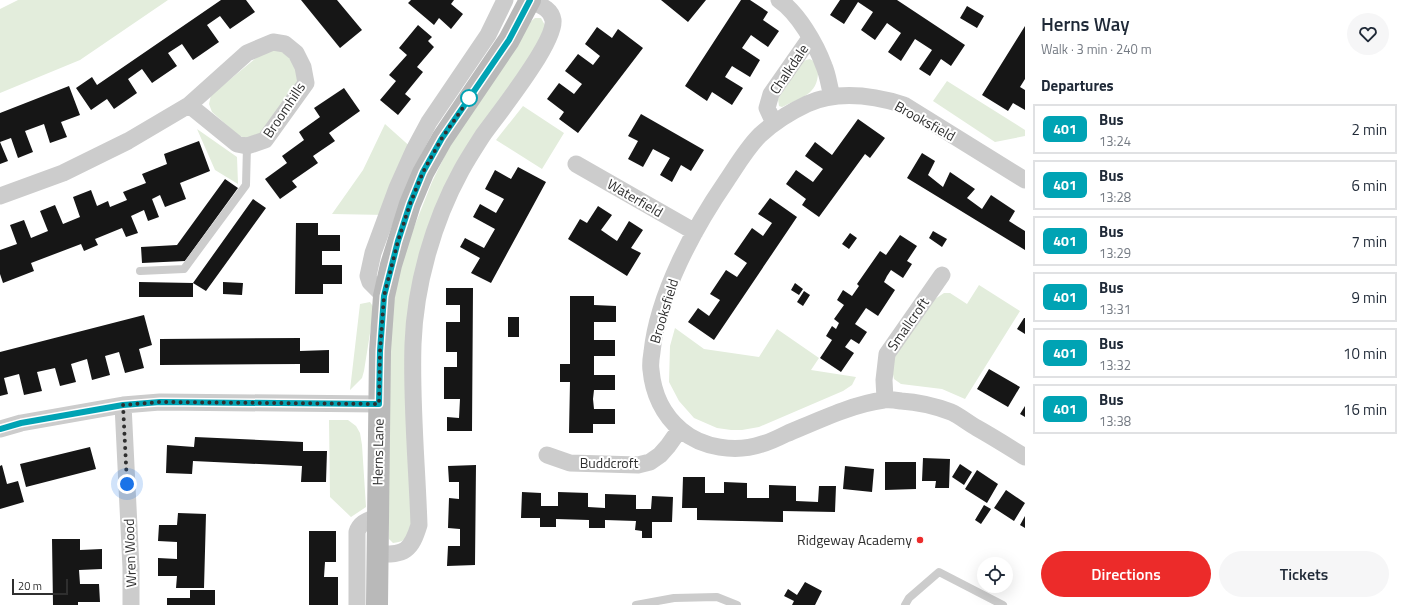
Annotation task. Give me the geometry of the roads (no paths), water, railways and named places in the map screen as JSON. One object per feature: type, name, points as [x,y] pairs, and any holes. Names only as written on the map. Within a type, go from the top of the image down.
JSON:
[{"type":"street","points":[[384,296],[374,286],[368,276],[373,253],[397,188],[414,150],[429,122],[488,35],[501,5],[505,0]]},
{"type":"street","points":[[378,554],[393,554],[406,551],[415,538],[419,525],[413,343],[417,308],[424,272],[433,234],[461,170],[552,34],[553,19],[548,10],[530,0]]},
{"type":"street","name":"Herns Lane","points":[[375,604],[378,554],[380,351],[384,296],[398,241],[410,204],[423,172],[446,132],[509,40],[530,0]]},
{"type":"street","name":"Chalkdale","points":[[779,0],[795,13],[810,38],[824,66],[832,96]]},
{"type":"street","name":"Chalkdale","points":[[774,123],[767,108],[771,94],[810,38]]},
{"type":"street","name":"Broomhills","points":[[0,196],[63,173],[128,141],[189,105],[247,53],[273,42],[285,44],[296,53],[303,67],[306,83],[265,140],[247,146],[237,144],[189,105]]},
{"type":"street","name":"Brooksfield","points":[[1025,180],[904,105],[882,98],[832,96],[809,103],[789,113],[759,136],[712,201],[695,232],[678,264],[664,303],[654,334],[650,368],[659,402],[667,416],[692,438],[706,444],[727,448],[744,448],[762,445],[832,415],[885,399],[925,404],[952,413],[1025,457]]},
{"type":"street","name":"Waterfield","points":[[576,164],[695,232]]},
{"type":"street","name":"Smallcroft","points":[[885,399],[884,380],[887,354],[942,275]]},
{"type":"street","points":[[0,429],[21,423],[123,405],[160,402],[379,404]]},
{"type":"street","name":"Wren Wood","points":[[123,405],[131,568],[131,605]]},
{"type":"street","name":"Buddcroft","points":[[547,456],[570,463],[638,465],[650,462],[660,455],[680,429]]},
{"type":"street","points":[[375,604],[357,532],[358,527],[362,523],[378,516]]},
{"type":"lane","points":[[140,271],[184,270],[246,185],[247,146]]},
{"type":"lane","points":[[905,605],[909,598],[939,572],[1003,605]]},
{"type":"lane","points":[[636,605],[674,598],[717,597],[737,605]]},
{"type":"place","name":"Ridgeway Academy","points":[[920,540]]}]
